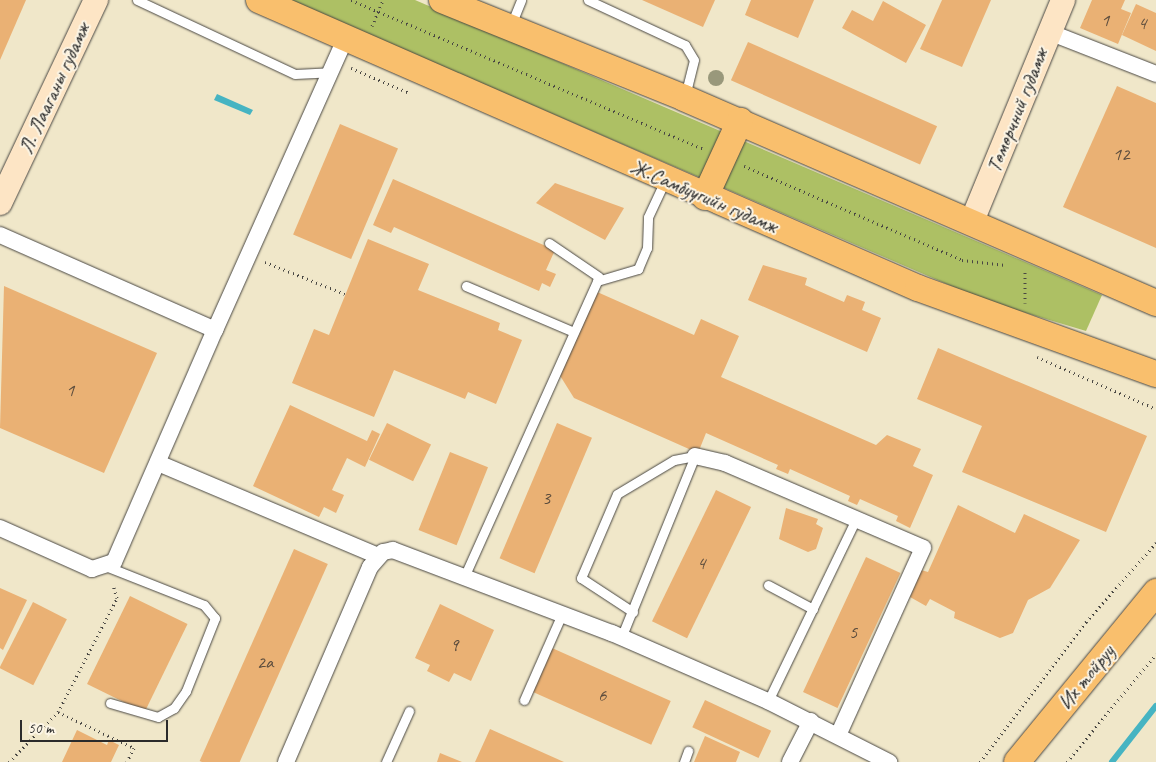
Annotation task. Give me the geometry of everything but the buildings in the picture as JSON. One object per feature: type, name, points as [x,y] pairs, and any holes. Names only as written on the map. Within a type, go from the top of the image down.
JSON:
[{"type":"main road","name":"Л. Лааганы гудамж","points":[[0,203],[96,0]]},
{"type":"main road","name":"Ж.Самбуугийн гудамж","points":[[259,0],[344,40],[705,197],[1016,326],[1156,374]]},
{"type":"main road","points":[[442,0],[684,98],[1028,245],[1156,303]]},
{"type":"main road","name":"Төмөрчний гудамж","points":[[972,221],[1063,0]]},
{"type":"main road","points":[[705,197],[740,122]]},
{"type":"main road","name":"Их тойруу","points":[[1017,762],[1156,592]]},
{"type":"street","points":[[1049,32],[1156,74]]},
{"type":"street","points":[[0,528],[92,569],[108,567],[119,554],[215,330],[344,40]]},
{"type":"street","points":[[0,235],[215,330]]},
{"type":"street","points":[[695,456],[725,463],[923,548],[838,735]]},
{"type":"street","points":[[158,463],[378,556],[402,551],[621,638],[768,701],[889,762]]},
{"type":"street","points":[[286,762],[378,556]]},
{"type":"street","points":[[790,762],[811,721]]},
{"type":"lane","points":[[137,0],[295,74],[330,72]]},
{"type":"lane","points":[[510,27],[520,0]]},
{"type":"lane","points":[[588,0],[684,45],[694,60],[684,98]]},
{"type":"lane","points":[[549,243],[599,277],[638,269],[647,248],[648,217],[665,180]]},
{"type":"lane","points":[[465,575],[599,277]]},
{"type":"lane","points":[[466,286],[574,332]]},
{"type":"lane","points":[[621,638],[695,456]]},
{"type":"lane","points":[[633,612],[581,578],[617,494],[674,460],[695,456]]},
{"type":"lane","points":[[768,701],[855,520]]},
{"type":"lane","points":[[108,567],[204,604],[215,618],[186,691],[174,708],[158,717],[110,703]]},
{"type":"lane","points":[[768,585],[813,609]]},
{"type":"lane","points":[[524,700],[562,614]]},
{"type":"lane","points":[[386,762],[410,711]]},
{"type":"lane","points":[[684,762],[688,751]]},
{"type":"path","points":[[351,0],[962,260],[1000,262],[1025,272]]},
{"type":"path","points":[[1016,326],[1025,301],[1025,272],[1028,245]]},
{"type":"path","points":[[265,262],[345,294]]},
{"type":"path","points":[[1033,356],[1156,409]]},
{"type":"path","points":[[980,762],[1086,622],[1156,544]]},
{"type":"path","points":[[10,762],[58,712],[117,598],[108,567]]},
{"type":"path","points":[[1067,762],[1156,654]]},
{"type":"path","points":[[58,712],[134,748],[127,762]]},
{"type":"green space","points":[[288,0],[415,0],[1102,295],[1086,331],[986,301]]},
{"type":"water","points":[[217,94],[253,110],[250,115],[214,100]]},
{"type":"waterway","points":[[1112,762],[1156,706]]}]
